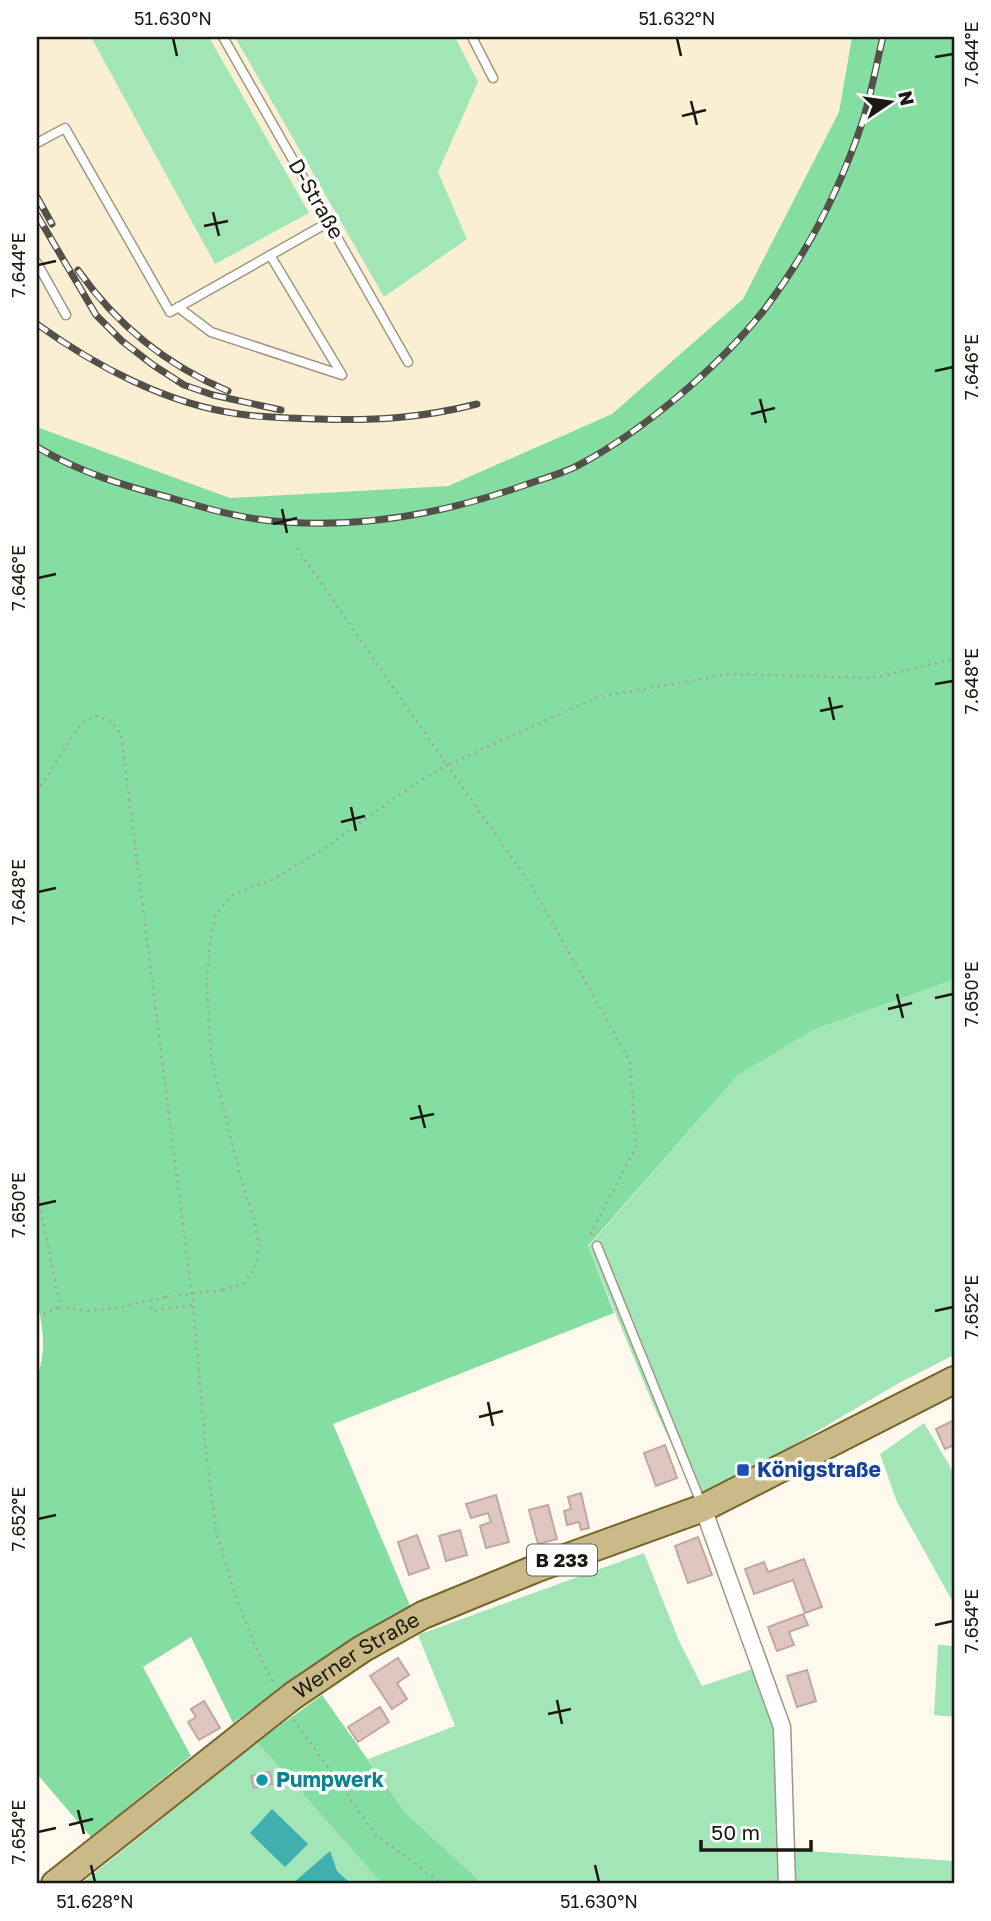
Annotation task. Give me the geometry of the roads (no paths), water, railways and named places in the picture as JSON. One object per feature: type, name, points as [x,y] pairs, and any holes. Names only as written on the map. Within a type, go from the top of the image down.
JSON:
[{"type":"main road","name":"Werner Straße","points":[[55,1884],[281,1701],[362,1649],[440,1607],[703,1508],[954,1380]]},
{"type":"street","points":[[703,1508],[782,1727],[787,1884]]},
{"type":"lane","name":"D-Straße","points":[[223,37],[408,362]]},
{"type":"lane","points":[[472,37],[493,78]]},
{"type":"lane","points":[[37,143],[65,128],[170,312],[329,222]]},
{"type":"lane","points":[[178,307],[211,332],[342,375],[270,255]]},
{"type":"lane","points":[[37,263],[66,315]]},
{"type":"lane","points":[[597,1246],[703,1508]]},
{"type":"water","points":[[272,1809],[308,1844],[285,1867],[250,1833]]},
{"type":"water","points":[[330,1851],[337,1871],[351,1884],[292,1884]]},
{"type":"railway","points":[[37,447],[70,464],[136,488],[227,513],[285,522],[346,523],[407,516],[496,495],[577,466],[627,435],[678,397],[746,332],[779,289],[808,244],[853,148],[865,113],[883,37]]},
{"type":"railway","points":[[37,197],[52,224]]},
{"type":"railway","points":[[37,215],[96,315],[122,341],[184,385],[213,395],[281,410]]},
{"type":"railway","points":[[78,270],[109,308],[144,341],[184,369],[228,391]]},
{"type":"railway","points":[[37,324],[59,340],[133,381],[185,402],[239,414],[339,420],[379,419],[437,413],[477,404]]},
{"type":"place","name":"Königstraße","points":[[743,1470]]},
{"type":"place","name":"Pumpwerk","points":[[262,1780]]}]
